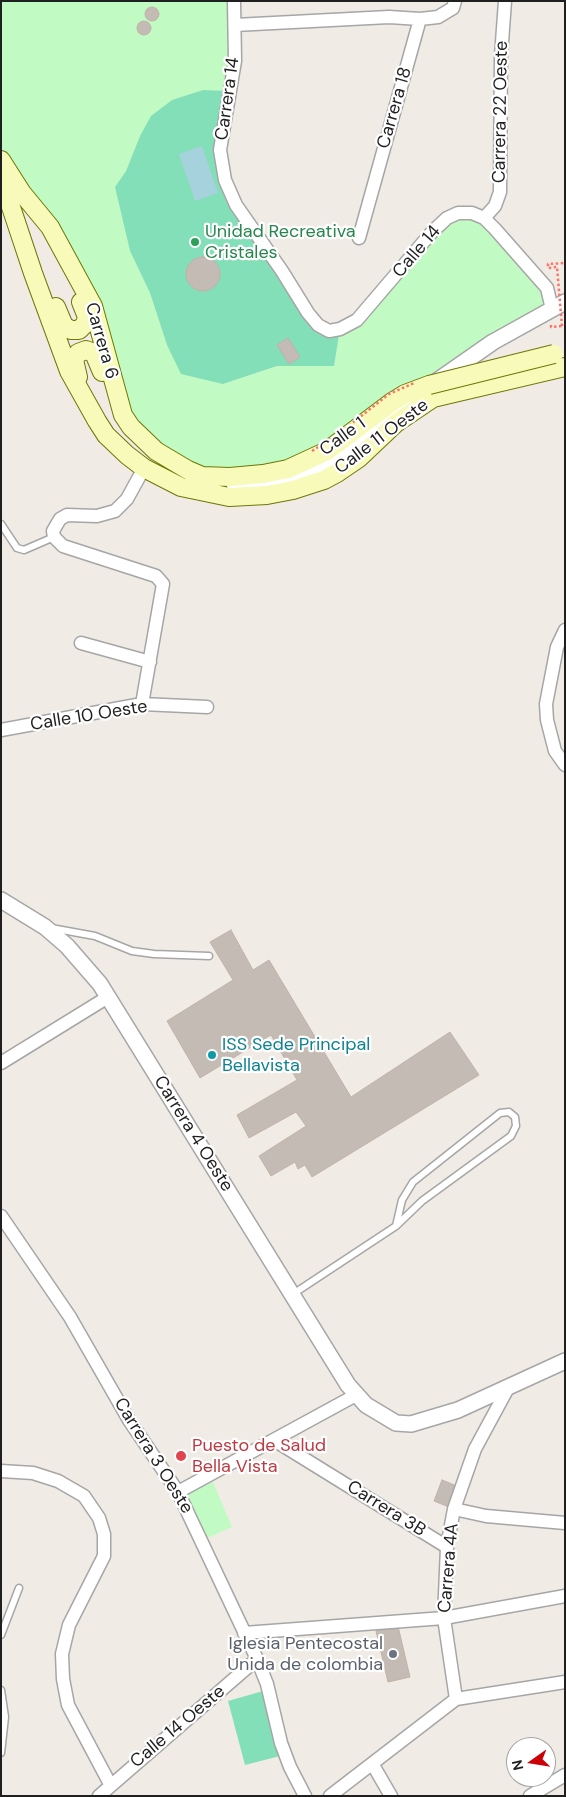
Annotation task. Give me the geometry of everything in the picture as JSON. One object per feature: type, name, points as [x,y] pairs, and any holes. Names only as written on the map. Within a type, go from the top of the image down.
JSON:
[{"type":"main road","name":"Carrera 6","points":[[1,160],[22,193],[50,227],[92,306],[127,421]]},
{"type":"main road","name":"Carrera 6","points":[[1,177],[33,273],[69,371],[97,421],[127,455],[144,468]]},
{"type":"main road","points":[[24,242],[40,270],[64,326],[71,330],[79,330],[85,324],[87,316],[62,262],[50,227]]},
{"type":"main road","points":[[97,421],[74,368],[74,360],[78,353],[86,350],[94,353],[110,396],[127,421],[156,451],[202,476]]},
{"type":"main road","name":"Calle 1","points":[[202,476],[230,477],[263,474],[288,469],[310,454],[327,452],[381,409],[414,390],[565,351]]},
{"type":"main road","name":"Calle 11 Oeste","points":[[144,468],[181,486],[229,497],[267,495],[293,490],[324,480],[337,473],[359,458],[396,423],[433,398],[565,368]]},
{"type":"main road","points":[[127,421],[144,468]]},
{"type":"street","name":"Carrera 14","points":[[234,1],[235,61],[220,150],[225,180],[236,205],[282,271],[308,313],[318,325],[329,331],[340,329]]},
{"type":"street","points":[[235,25],[389,17],[420,19],[438,17],[454,8],[455,1]]},
{"type":"street","name":"Carrera 22 Oeste","points":[[484,218],[495,206],[500,192],[501,56],[505,1]]},
{"type":"street","name":"Carrera 18","points":[[359,238],[420,19]]},
{"type":"street","name":"Calle 14","points":[[340,329],[357,320],[432,232],[447,218],[458,213],[472,213],[484,218]]},
{"type":"street","points":[[202,476],[230,484],[265,483],[320,471],[353,451],[397,409],[494,342],[559,305],[538,276],[484,218]]},
{"type":"street","points":[[433,398],[494,342]]},
{"type":"street","points":[[142,704],[163,594],[163,584],[156,576],[64,546],[54,537],[54,525],[60,518],[67,515],[107,514],[120,508],[144,468]]},
{"type":"street","points":[[565,630],[557,647],[546,704],[547,720],[565,765]]},
{"type":"street","points":[[81,643],[150,662]]},
{"type":"street","name":"Calle 10 Oeste","points":[[1,730],[142,704],[207,707]]},
{"type":"street","name":"Carrera 4 Oeste","points":[[1,900],[45,927],[67,946],[108,997],[292,1294],[356,1395],[366,1406],[396,1423],[412,1424],[443,1416],[565,1362]]},
{"type":"street","points":[[1,1063],[108,997]]},
{"type":"street","name":"Carrera 3 Oeste","points":[[1,1216],[70,1318],[129,1420],[178,1492],[258,1659],[267,1684],[280,1742],[305,1796]]},
{"type":"street","name":"Carrera 4A","points":[[456,1699],[444,1618],[447,1547],[454,1509],[475,1448],[508,1388]]},
{"type":"street","points":[[178,1492],[356,1395]]},
{"type":"street","name":"Carrera 3B","points":[[274,1440],[447,1547]]},
{"type":"street","points":[[1,1471],[33,1473],[72,1488],[84,1496],[91,1505],[104,1534],[104,1556],[69,1625],[62,1654],[63,1679],[68,1705],[110,1784]]},
{"type":"street","points":[[454,1509],[486,1516],[565,1523]]},
{"type":"street","points":[[244,1633],[444,1618],[565,1596]]},
{"type":"street","name":"Calle 14 Oeste","points":[[99,1796],[110,1784],[258,1659]]},
{"type":"street","points":[[330,1796],[373,1765],[456,1699],[565,1682]]},
{"type":"street","points":[[373,1765],[391,1796]]},
{"type":"street","points":[[530,1796],[565,1775]]},
{"type":"lane","points":[[1,524],[17,548],[24,550],[54,537]]},
{"type":"lane","points":[[45,927],[68,929],[95,936],[140,952],[209,956]]},
{"type":"lane","points":[[292,1294],[396,1226],[422,1201],[511,1136],[516,1126],[515,1118],[509,1112],[500,1113],[413,1182],[402,1200],[396,1226]]},
{"type":"lane","points":[[1,1635],[19,1588]]},
{"type":"lane","points":[[1,1690],[5,1717],[1,1753]]},
{"type":"path","points":[[562,326],[557,267],[548,268],[548,264],[565,263]]},
{"type":"green space","points":[[1,1],[234,1],[231,91],[203,90],[173,100],[152,116],[140,136],[126,171],[115,187],[130,251],[150,293],[167,345],[172,354],[223,384],[277,366],[334,366],[340,329],[447,218],[472,213],[523,261],[552,309],[314,458],[202,476],[131,427],[93,306],[1,160]]},
{"type":"green space","name":"Unidad Recreativa Cristales","points":[[203,90],[231,91],[225,115],[225,180],[318,325],[340,329],[334,366],[277,366],[223,384],[181,374],[167,345],[150,293],[130,251],[115,187],[126,171],[140,136],[151,116],[172,100]]},
{"type":"green space","points":[[213,1482],[232,1527],[203,1540],[184,1495]]},
{"type":"green space","points":[[263,1691],[280,1756],[245,1765],[228,1701]]},
{"type":"water","points":[[202,146],[218,193],[195,201],[179,154]]},
{"type":"building","points":[[152,7],[157,9],[159,14],[157,19],[152,21],[147,19],[145,14],[147,9]]},
{"type":"building","points":[[144,21],[149,23],[151,28],[149,33],[144,35],[139,33],[137,28],[139,23]]},
{"type":"building","points":[[203,257],[210,258],[215,262],[219,267],[219,281],[215,286],[210,290],[203,291],[196,290],[191,286],[187,281],[186,274],[187,267],[191,262],[196,258]]},
{"type":"building","points":[[288,338],[300,357],[289,364],[277,345]]},
{"type":"building","name":"ISS Sede Principal Bellavista","points":[[231,930],[253,970],[269,960],[351,1097],[450,1032],[479,1075],[312,1177],[305,1165],[298,1169],[295,1162],[271,1176],[259,1156],[306,1126],[296,1112],[249,1138],[237,1115],[297,1080],[271,1035],[200,1078],[167,1021],[233,980],[210,942]]},
{"type":"building","points":[[442,1480],[457,1486],[449,1507],[434,1501]]},
{"type":"building","name":"Iglesia Pentecostal Unida de colombia","points":[[398,1626],[410,1677],[388,1682],[376,1631]]},
{"type":"place","name":"Unidad Recreativa Cristales","points":[[195,242]]},
{"type":"place","name":"ISS Sede Principal Bellavista","points":[[212,1055]]},
{"type":"place","name":"Puesto de Salud Bella Vista","points":[[181,1456]]},
{"type":"place","name":"Iglesia Pentecostal Unida de colombia","points":[[393,1654]]}]
